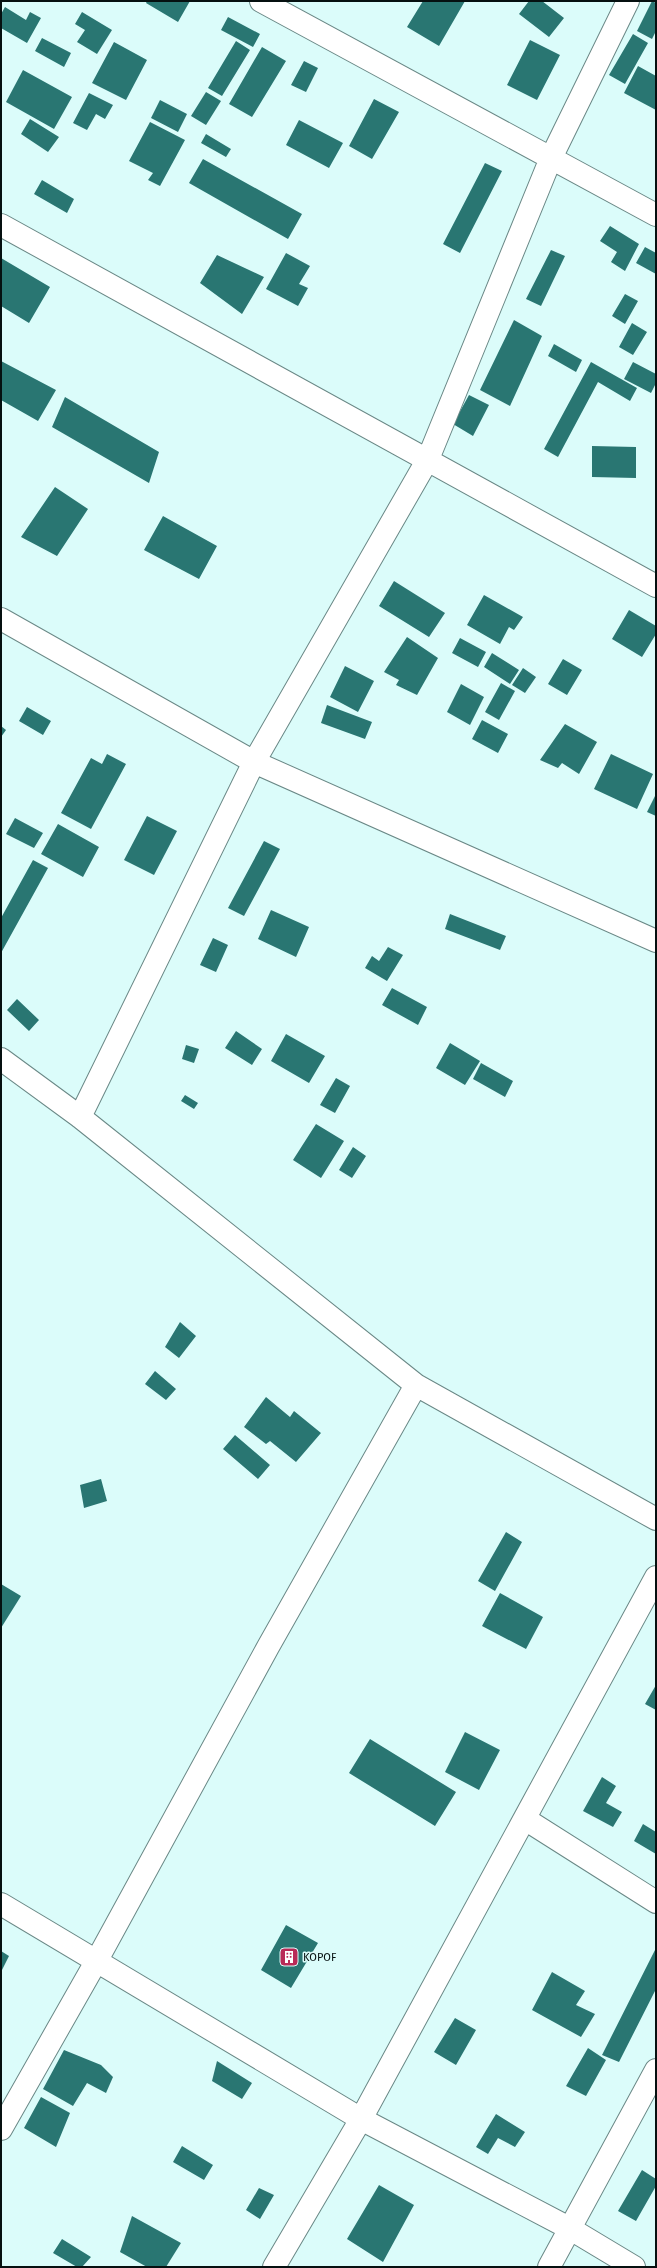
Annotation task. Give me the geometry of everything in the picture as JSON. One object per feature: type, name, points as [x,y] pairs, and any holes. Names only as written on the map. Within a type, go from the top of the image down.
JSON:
[{"type":"street","points":[[261,1],[656,215]]},
{"type":"street","points":[[80,1117],[254,762],[428,459],[551,158],[628,1]]},
{"type":"street","points":[[1,224],[656,586]]},
{"type":"street","points":[[1,620],[254,762],[656,941]]},
{"type":"street","points":[[1,1059],[80,1117],[416,1385],[656,1519]]},
{"type":"street","points":[[1,2129],[97,1960],[268,1647],[416,1385]]},
{"type":"street","points":[[274,2267],[361,2119],[656,1577]]},
{"type":"street","points":[[525,1819],[656,1902]]},
{"type":"street","points":[[1,1904],[361,2119],[569,2228],[634,2267]]},
{"type":"street","points":[[549,2267],[656,2070]]},
{"type":"building","points":[[147,1],[190,1],[178,22],[146,3]]},
{"type":"building","points":[[423,1],[465,1],[439,46],[407,27]]},
{"type":"building","points":[[529,1],[542,1],[564,18],[549,37],[519,14]]},
{"type":"building","points":[[652,1],[656,3],[656,31],[652,39],[637,31]]},
{"type":"building","points":[[5,7],[26,20],[30,12],[41,18],[27,43],[1,28],[1,14]]},
{"type":"building","points":[[82,12],[112,30],[97,54],[77,42],[85,30],[75,24]]},
{"type":"building","points":[[228,17],[260,34],[253,47],[221,30]]},
{"type":"building","points":[[633,34],[648,43],[625,84],[609,75]]},
{"type":"building","points":[[42,38],[71,53],[64,67],[35,51]]},
{"type":"building","points":[[530,40],[560,55],[537,100],[507,85]]},
{"type":"building","points":[[236,41],[250,50],[222,96],[208,88]]},
{"type":"building","points":[[114,42],[147,60],[126,100],[92,83]]},
{"type":"building","points":[[262,47],[286,61],[252,117],[229,104]]},
{"type":"building","points":[[304,61],[318,68],[306,92],[291,85]]},
{"type":"building","points":[[638,66],[656,76],[656,110],[624,93]]},
{"type":"building","points":[[23,70],[72,97],[54,129],[6,102]]},
{"type":"building","points":[[206,92],[221,101],[206,125],[191,116]]},
{"type":"building","points":[[89,93],[113,105],[105,119],[96,114],[87,130],[73,123]]},
{"type":"building","points":[[374,99],[399,112],[372,159],[349,146]]},
{"type":"building","points":[[160,100],[187,114],[178,132],[151,118]]},
{"type":"building","points":[[30,119],[59,137],[48,152],[21,134]]},
{"type":"building","points":[[299,120],[343,143],[329,168],[286,145]]},
{"type":"building","points":[[150,122],[185,140],[160,186],[148,180],[153,173],[129,161]]},
{"type":"building","points":[[206,134],[231,149],[226,157],[201,143]]},
{"type":"building","points":[[203,159],[302,214],[288,239],[189,183]]},
{"type":"building","points":[[485,163],[502,171],[460,253],[443,244]]},
{"type":"building","points":[[42,180],[74,199],[67,213],[34,194]]},
{"type":"building","points":[[610,226],[639,244],[625,271],[611,262],[617,252],[600,241]]},
{"type":"building","points":[[645,247],[656,253],[656,274],[636,263]]},
{"type":"building","points":[[551,250],[565,256],[541,306],[526,299]]},
{"type":"building","points":[[286,253],[310,266],[299,284],[308,288],[298,306],[266,289]]},
{"type":"building","points":[[217,255],[264,277],[242,314],[200,283]]},
{"type":"building","points":[[1,258],[50,287],[29,323],[1,306]]},
{"type":"building","points":[[625,294],[638,301],[625,324],[612,316]]},
{"type":"building","points":[[514,320],[542,336],[510,406],[480,390]]},
{"type":"building","points":[[632,323],[647,332],[633,355],[619,347]]},
{"type":"building","points":[[554,344],[582,360],[576,372],[548,356]]},
{"type":"building","points":[[1,361],[56,390],[38,421],[1,400]]},
{"type":"building","points":[[591,362],[637,388],[630,401],[598,382],[558,457],[544,449]]},
{"type":"building","points":[[633,362],[656,374],[656,383],[651,393],[624,379]]},
{"type":"building","points":[[469,395],[489,405],[473,436],[453,424]]},
{"type":"building","points":[[65,397],[159,452],[149,483],[52,427]]},
{"type":"building","points":[[592,446],[636,447],[636,478],[592,477]]},
{"type":"building","points":[[55,487],[88,509],[57,556],[21,537]]},
{"type":"building","points":[[163,516],[217,546],[199,579],[144,550]]},
{"type":"building","points":[[394,581],[445,613],[429,637],[379,606]]},
{"type":"building","points":[[484,595],[523,617],[514,630],[509,627],[500,644],[467,625]]},
{"type":"building","points":[[629,610],[656,626],[656,634],[642,657],[612,639]]},
{"type":"building","points":[[407,637],[438,658],[417,695],[396,685],[399,680],[384,672]]},
{"type":"building","points":[[460,638],[486,652],[478,667],[452,653]]},
{"type":"building","points":[[492,653],[519,670],[510,684],[484,667]]},
{"type":"building","points":[[563,659],[582,670],[567,695],[548,684]]},
{"type":"building","points":[[345,666],[374,681],[358,712],[330,697]]},
{"type":"building","points":[[523,668],[536,677],[525,693],[512,685]]},
{"type":"building","points":[[501,683],[515,691],[499,720],[485,712]]},
{"type":"building","points":[[461,684],[484,697],[470,725],[447,712]]},
{"type":"building","points":[[327,705],[372,722],[365,739],[321,723]]},
{"type":"building","points":[[27,707],[51,721],[43,735],[19,721]]},
{"type":"building","points":[[482,720],[508,734],[498,753],[472,739]]},
{"type":"building","points":[[565,724],[597,742],[579,774],[562,763],[558,768],[540,760]]},
{"type":"building","points":[[1,726],[6,730],[1,737]]},
{"type":"building","points":[[107,754],[126,764],[91,829],[61,813],[91,758],[102,764]]},
{"type":"building","points":[[611,754],[653,774],[637,809],[594,789]]},
{"type":"building","points":[[656,794],[656,816],[647,812]]},
{"type":"building","points":[[147,816],[177,831],[154,875],[124,860]]},
{"type":"building","points":[[15,818],[43,833],[34,848],[6,834]]},
{"type":"building","points":[[58,824],[99,847],[83,877],[41,854]]},
{"type":"building","points":[[264,841],[280,849],[244,916],[228,908]]},
{"type":"building","points":[[33,860],[48,868],[1,953],[1,918]]},
{"type":"building","points":[[271,910],[309,927],[296,957],[258,939]]},
{"type":"building","points":[[450,914],[506,936],[500,950],[445,929]]},
{"type":"building","points":[[213,938],[228,945],[216,972],[200,965]]},
{"type":"building","points":[[388,947],[403,955],[387,981],[365,968],[372,956],[379,961]]},
{"type":"building","points":[[392,988],[427,1007],[418,1025],[382,1005]]},
{"type":"building","points":[[17,999],[39,1020],[29,1031],[7,1010]]},
{"type":"building","points":[[236,1031],[262,1049],[252,1065],[225,1048]]},
{"type":"building","points":[[286,1034],[325,1056],[309,1083],[271,1061]]},
{"type":"building","points":[[450,1043],[480,1061],[465,1085],[436,1068]]},
{"type":"building","points":[[186,1045],[199,1049],[194,1063],[182,1059]]},
{"type":"building","points":[[481,1063],[513,1081],[505,1097],[473,1079]]},
{"type":"building","points":[[336,1078],[350,1086],[335,1113],[320,1105]]},
{"type":"building","points":[[185,1095],[198,1103],[194,1109],[181,1101]]},
{"type":"building","points":[[316,1124],[344,1141],[321,1178],[293,1160]]},
{"type":"building","points":[[353,1147],[366,1156],[352,1178],[339,1170]]},
{"type":"building","points":[[180,1322],[196,1336],[179,1358],[165,1347]]},
{"type":"building","points":[[155,1371],[176,1389],[166,1400],[145,1384]]},
{"type":"building","points":[[266,1397],[290,1417],[294,1411],[321,1433],[296,1462],[270,1441],[266,1444],[244,1427]]},
{"type":"building","points":[[235,1435],[270,1465],[258,1479],[223,1449]]},
{"type":"building","points":[[101,1479],[107,1501],[84,1508],[80,1485]]},
{"type":"building","points":[[506,1532],[522,1542],[495,1591],[478,1581]]},
{"type":"building","points":[[1,1584],[21,1596],[1,1628]]},
{"type":"building","points":[[500,1593],[543,1617],[526,1649],[482,1626]]},
{"type":"building","points":[[656,1685],[656,1710],[645,1704]]},
{"type":"building","points":[[465,1732],[500,1750],[479,1790],[445,1772]]},
{"type":"building","points":[[370,1739],[456,1792],[435,1826],[349,1773]]},
{"type":"building","points":[[602,1777],[616,1786],[606,1803],[622,1812],[613,1827],[583,1811]]},
{"type":"building","points":[[643,1824],[656,1832],[656,1854],[634,1841]]},
{"type":"building","name":"KOPOF","points":[[286,1925],[318,1943],[291,1988],[261,1970]]},
{"type":"building","points":[[656,1948],[656,1989],[619,2062],[602,2055]]},
{"type":"building","points":[[1,1951],[9,1956],[1,1972]]},
{"type":"building","points":[[552,1972],[585,1991],[576,2005],[595,2014],[581,2037],[532,2010]]},
{"type":"building","points":[[455,2018],[476,2030],[456,2065],[434,2052]]},
{"type":"building","points":[[588,2048],[606,2060],[586,2096],[566,2086]]},
{"type":"building","points":[[64,2050],[101,2065],[113,2077],[106,2093],[87,2083],[73,2106],[43,2089]]},
{"type":"building","points":[[217,2061],[252,2083],[242,2099],[212,2081]]},
{"type":"building","points":[[41,2097],[70,2113],[56,2147],[24,2128]]},
{"type":"building","points":[[496,2114],[525,2132],[515,2147],[498,2138],[488,2154],[476,2147]]},
{"type":"building","points":[[182,2146],[213,2165],[204,2180],[173,2162]]},
{"type":"building","points":[[642,2170],[656,2179],[656,2186],[636,2221],[618,2211]]},
{"type":"building","points":[[379,2185],[414,2205],[383,2262],[347,2239]]},
{"type":"building","points":[[259,2188],[274,2195],[260,2219],[246,2210]]},
{"type":"building","points":[[132,2216],[181,2243],[166,2267],[147,2267],[120,2252]]},
{"type":"building","points":[[62,2239],[91,2257],[82,2267],[77,2267],[53,2253]]},
{"type":"place","name":"KOPOF","points":[[289,1957]]}]
